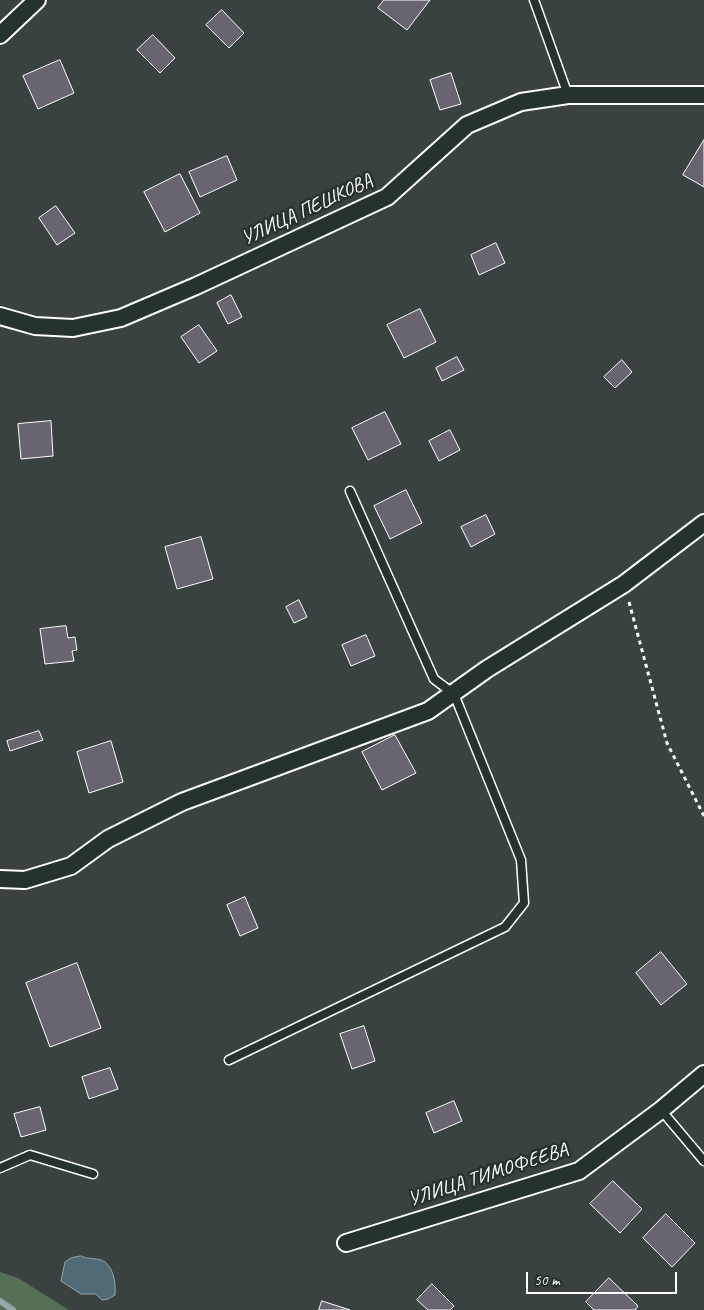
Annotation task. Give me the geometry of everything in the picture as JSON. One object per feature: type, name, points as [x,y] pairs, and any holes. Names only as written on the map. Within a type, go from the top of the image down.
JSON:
[{"type":"street","points":[[0,35],[37,0]]},
{"type":"street","name":"УЛИЦА ПЕШКОВА","points":[[0,316],[35,326],[74,328],[122,318],[387,197],[467,125],[521,102],[568,96],[704,95]]},
{"type":"street","points":[[0,879],[25,880],[71,866],[108,839],[182,802],[428,710],[454,694],[487,669],[624,584],[704,522]]},
{"type":"street","name":"УЛИЦА ТИМОФЕЕВА","points":[[346,1243],[579,1170],[661,1110],[704,1074]]},
{"type":"lane","points":[[534,0],[568,96]]},
{"type":"lane","points":[[229,1060],[505,927],[524,903],[521,860],[454,694],[434,678],[350,491]]},
{"type":"lane","points":[[661,1110],[704,1160]]},
{"type":"lane","points":[[0,1168],[30,1155],[93,1174]]},
{"type":"path","points":[[624,584],[667,742],[704,816]]},
{"type":"green space","points":[[0,1272],[18,1278],[69,1310],[0,1310]]},
{"type":"water","points":[[81,1256],[102,1260],[110,1267],[114,1278],[115,1295],[102,1300],[96,1294],[81,1294],[61,1281],[65,1262],[71,1258]]},
{"type":"building","points":[[384,0],[430,0],[407,30],[378,8]]},
{"type":"building","points":[[222,10],[244,33],[229,48],[206,25]]},
{"type":"building","points":[[153,35],[175,58],[160,73],[137,50]]},
{"type":"building","points":[[60,60],[74,93],[38,109],[23,76]]},
{"type":"building","points":[[451,73],[461,104],[440,110],[430,80]]},
{"type":"building","points":[[704,140],[704,187],[683,175]]},
{"type":"building","points":[[227,156],[237,180],[200,197],[189,172]]},
{"type":"building","points":[[180,174],[200,213],[165,232],[144,192]]},
{"type":"building","points":[[56,206],[75,233],[57,245],[39,218]]},
{"type":"building","points":[[496,243],[505,263],[479,275],[471,255]]},
{"type":"building","points":[[231,295],[242,317],[228,324],[217,303]]},
{"type":"building","points":[[420,309],[436,342],[404,358],[387,325]]},
{"type":"building","points":[[199,325],[217,351],[199,363],[181,337]]},
{"type":"building","points":[[457,357],[464,370],[442,381],[436,368]]},
{"type":"building","points":[[622,360],[632,372],[615,388],[604,377]]},
{"type":"building","points":[[385,412],[401,444],[368,460],[352,428]]},
{"type":"building","points":[[51,421],[53,456],[21,459],[18,424]]},
{"type":"building","points":[[450,430],[460,450],[439,461],[429,441]]},
{"type":"building","points":[[406,490],[422,523],[390,539],[374,506]]},
{"type":"building","points":[[486,515],[495,534],[471,547],[461,527]]},
{"type":"building","points":[[201,537],[213,579],[177,589],[165,547]]},
{"type":"building","points":[[299,600],[307,617],[294,623],[286,607]]},
{"type":"building","points":[[66,626],[68,638],[75,637],[77,650],[72,651],[74,661],[45,664],[40,629]]},
{"type":"building","points":[[366,635],[375,656],[351,666],[342,645]]},
{"type":"building","points":[[39,731],[43,740],[10,751],[7,741]]},
{"type":"building","points":[[395,735],[416,773],[382,790],[362,752]]},
{"type":"building","points":[[111,741],[123,782],[89,793],[77,752]]},
{"type":"building","points":[[245,897],[258,928],[240,936],[227,905]]},
{"type":"building","points":[[661,952],[687,984],[661,1005],[636,973]]},
{"type":"building","points":[[77,963],[101,1028],[50,1047],[26,983]]},
{"type":"building","points":[[364,1026],[375,1061],[352,1069],[340,1034]]},
{"type":"building","points":[[110,1068],[118,1089],[89,1099],[82,1077]]},
{"type":"building","points":[[454,1101],[462,1121],[434,1133],[426,1113]]},
{"type":"building","points":[[40,1107],[46,1130],[21,1137],[14,1114]]},
{"type":"building","points":[[613,1181],[642,1209],[620,1233],[590,1204]]},
{"type":"building","points":[[666,1214],[695,1243],[672,1267],[643,1238]]},
{"type":"building","points":[[609,1278],[638,1306],[635,1310],[594,1310],[586,1302]]},
{"type":"building","points":[[432,1284],[454,1306],[450,1310],[428,1310],[417,1300]]},
{"type":"building","points":[[322,1301],[350,1310],[319,1310]]},
{"type":"waterway","points":[[0,1301],[13,1310]]}]
